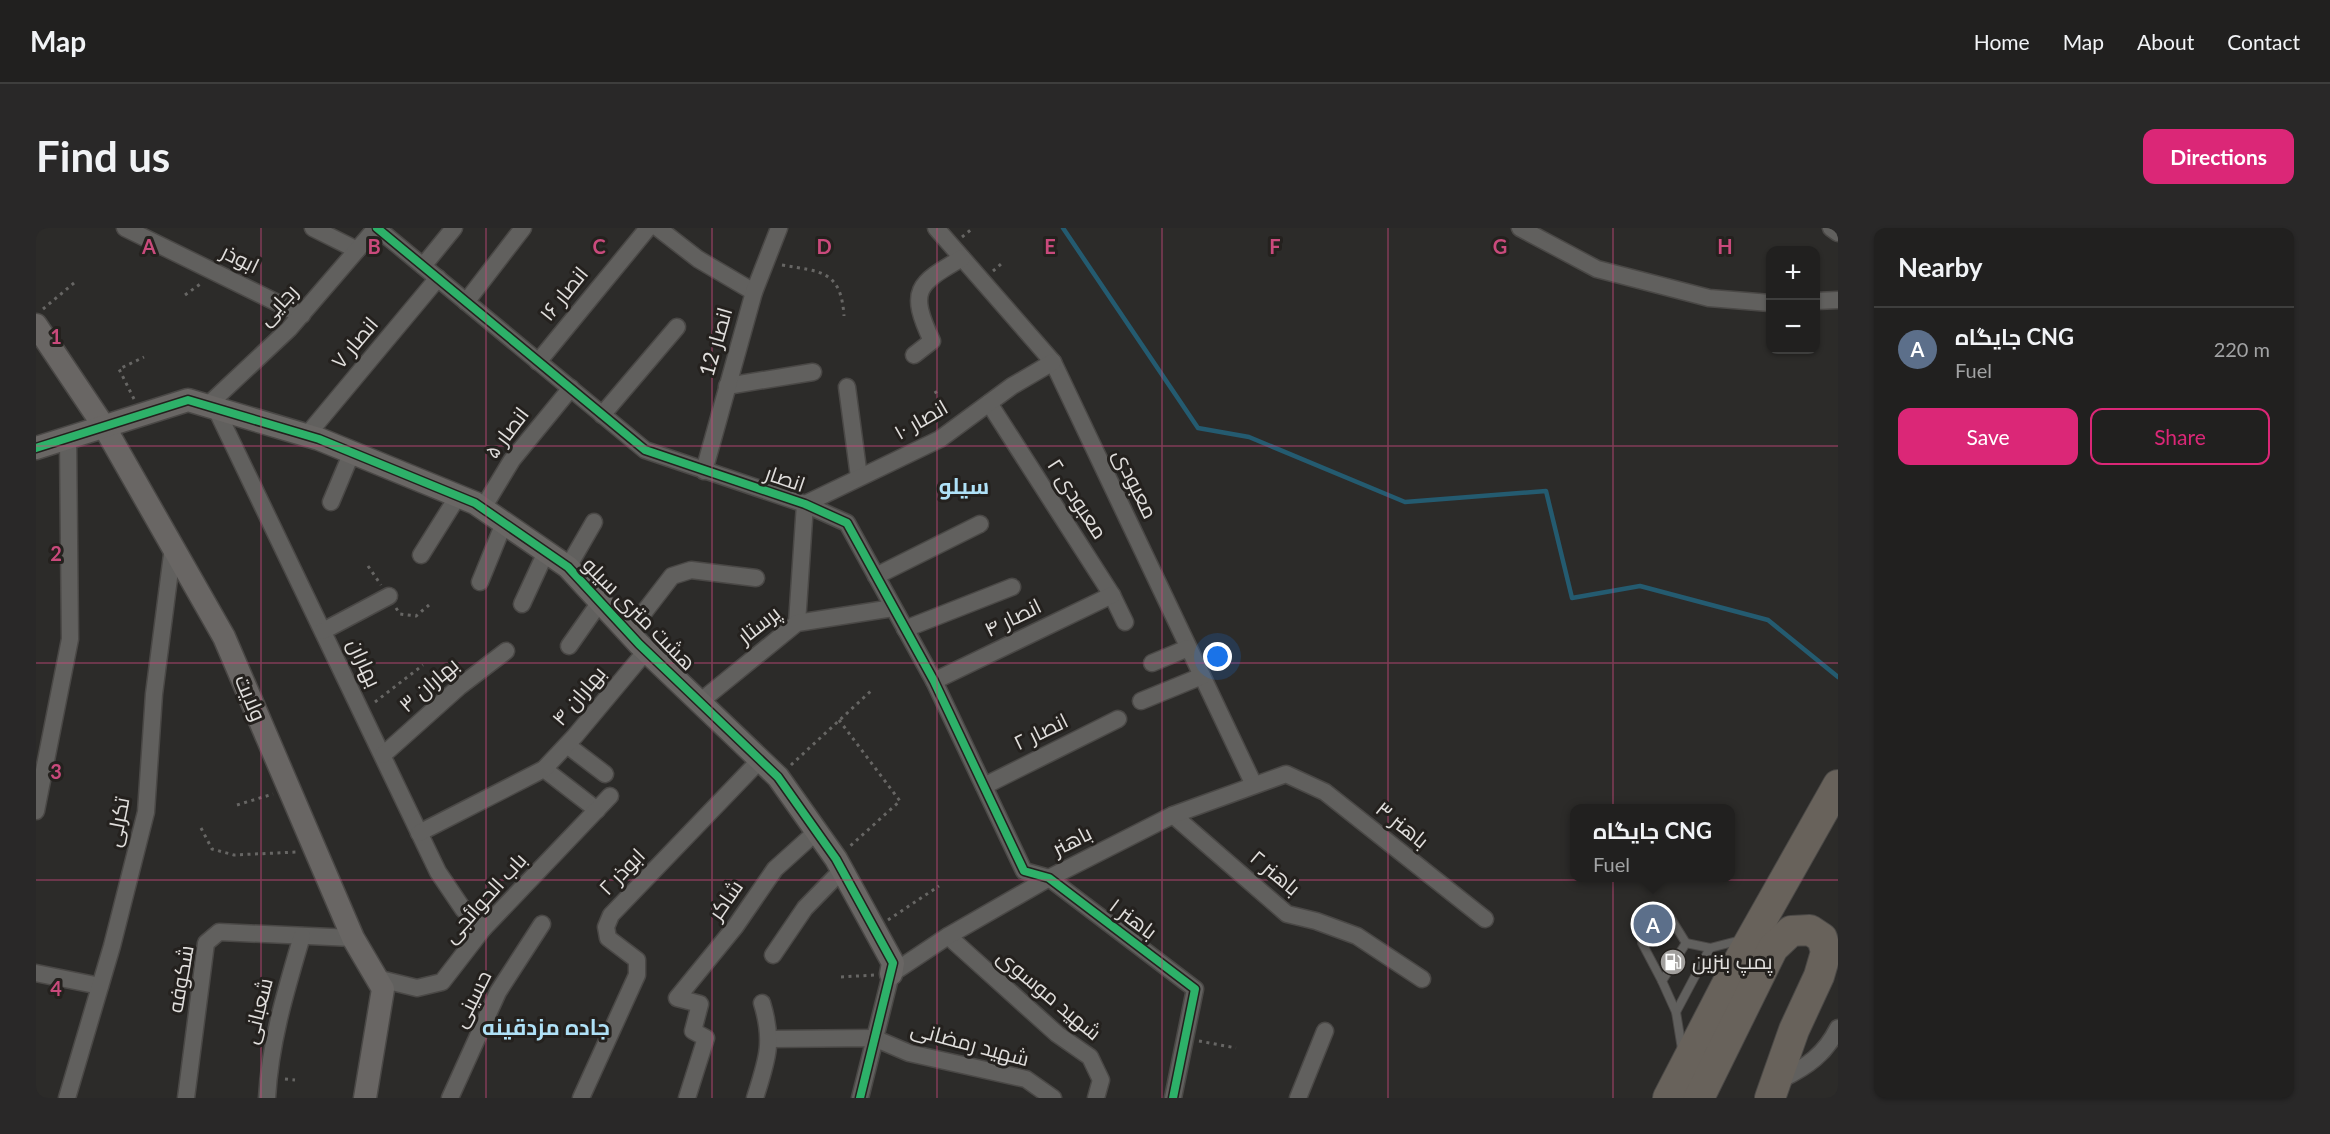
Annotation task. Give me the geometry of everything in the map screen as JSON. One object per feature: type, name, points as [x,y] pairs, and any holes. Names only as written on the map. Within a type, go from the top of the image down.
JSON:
[{"type":"highway","points":[[1668,1098],[1754,933],[1838,785]]},
{"type":"highway","points":[[1699,1098],[1773,948],[1791,931],[1810,930],[1822,938],[1826,952],[1819,976],[1794,1030],[1774,1092]]},
{"type":"highway","points":[[1774,1092],[1838,972]]},
{"type":"street","name":"ابوذر","points":[[125,228],[302,315]]},
{"type":"street","points":[[313,228],[357,250]]},
{"type":"street","name":"رجایی","points":[[212,407],[302,315],[376,228]]},
{"type":"street","name":"انصار","points":[[376,228],[645,450],[805,504],[847,524],[934,681],[1024,871],[1049,878]]},
{"type":"street","points":[[423,266],[454,228]]},
{"type":"street","points":[[466,302],[524,228]]},
{"type":"street","name":"انصار 12","points":[[704,471],[754,292],[779,228]]},
{"type":"street","name":"معبودی","points":[[936,228],[1053,362],[1254,785]]},
{"type":"street","points":[[1520,228],[1597,269],[1709,298],[1766,303]]},
{"type":"street","points":[[1831,228],[1838,233]]},
{"type":"street","points":[[658,229],[698,259],[754,292]]},
{"type":"street","name":"انصار ۱۶","points":[[538,362],[658,229]]},
{"type":"street","points":[[914,355],[932,341],[920,315],[920,292],[929,278],[963,258]]},
{"type":"street","name":"انصار ۷","points":[[308,435],[438,278]]},
{"type":"street","points":[[1820,301],[1838,300]]},
{"type":"street","name":"ولایت","points":[[36,325],[105,428],[224,637],[353,938],[383,989],[365,1098]]},
{"type":"street","points":[[602,415],[676,327]]},
{"type":"street","name":"انصار ۱۰","points":[[805,504],[940,439],[989,403],[1053,362]]},
{"type":"street","points":[[727,386],[813,372]]},
{"type":"street","points":[[847,387],[859,477]]},
{"type":"street","name":"انصار ۵","points":[[483,508],[512,460],[571,388]]},
{"type":"street","name":"هشت متری سیلو","points":[[36,448],[188,400],[308,435],[483,508],[568,567],[628,633],[778,777],[839,864],[893,963],[891,974]]},
{"type":"street","name":"معبودی ۲","points":[[989,403],[1112,595],[1125,622]]},
{"type":"street","name":"بهاران","points":[[212,407],[323,631],[438,872],[463,909],[483,929]]},
{"type":"street","points":[[36,811],[70,639],[68,439]]},
{"type":"street","points":[[331,502],[352,452]]},
{"type":"street","points":[[421,555],[458,496]]},
{"type":"street","points":[[797,623],[805,504]]},
{"type":"street","points":[[568,567],[594,522]]},
{"type":"street","points":[[480,582],[504,523]]},
{"type":"street","points":[[876,576],[980,524]]},
{"type":"street","name":"تکرلی","points":[[67,1098],[100,986],[146,812],[154,694],[173,547]]},
{"type":"street","points":[[522,604],[546,552]]},
{"type":"street","name":"پرستار","points":[[628,633],[672,576],[691,570],[756,578]]},
{"type":"street","points":[[905,629],[1012,587]]},
{"type":"street","name":"انصار ۴","points":[[934,681],[1112,595]]},
{"type":"street","points":[[323,631],[389,596]]},
{"type":"street","points":[[569,646],[600,602]]},
{"type":"street","name":"پرستار","points":[[700,701],[797,623],[893,608]]},
{"type":"street","points":[[1152,663],[1188,648]]},
{"type":"street","name":"بهاران ۳","points":[[382,755],[459,687],[506,651]]},
{"type":"street","name":"بهاران ۴","points":[[419,833],[544,769],[646,651]]},
{"type":"street","points":[[1141,700],[1202,676]]},
{"type":"street","name":"انصار ۲","points":[[984,786],[1118,719]]},
{"type":"street","points":[[567,745],[605,774]]},
{"type":"street","name":"ابوذر ۲","points":[[581,1098],[637,975],[637,960],[608,938],[606,927],[611,915],[760,760]]},
{"type":"street","points":[[544,769],[597,810]]},
{"type":"street","name":"باهنر","points":[[891,974],[948,936],[1049,878],[1173,815],[1286,774]]},
{"type":"street","name":"باهنر ۳","points":[[1286,774],[1325,792],[1485,919]]},
{"type":"street","name":"باب الحوائجی","points":[[376,978],[417,988],[442,982],[483,929],[610,796]]},
{"type":"street","name":"باهنر ۲","points":[[1173,815],[1287,914],[1316,921],[1357,936],[1422,979]]},
{"type":"street","name":"شاکر","points":[[687,1098],[706,1038],[693,1031],[700,1004],[677,998],[735,927],[775,869],[816,832]]},
{"type":"street","points":[[773,955],[839,864]]},
{"type":"street","name":"باهنر ۱","points":[[1049,878],[1196,988],[1186,1038]]},
{"type":"street","name":"حسینی","points":[[450,1098],[498,992],[542,924]]},
{"type":"street","name":"شکوفه","points":[[186,1098],[206,943],[219,932],[353,938]]},
{"type":"street","name":"شعبانی","points":[[267,1098],[269,1061],[277,1021],[302,936]]},
{"type":"street","name":"شهید موسوی","points":[[948,936],[1057,1034],[1090,1057],[1101,1080],[1096,1098]]},
{"type":"street","points":[[36,974],[100,986]]},
{"type":"street","points":[[860,1098],[891,974]]},
{"type":"street","points":[[755,1098],[768,1059],[770,1028],[762,1003]]},
{"type":"street","points":[[1774,1092],[1829,1046],[1838,1028]]},
{"type":"street","points":[[1298,1098],[1325,1031]]},
{"type":"street","points":[[769,1039],[874,1038]]},
{"type":"street","name":"شهید رمضانی","points":[[874,1038],[909,1053],[1026,1079],[1053,1098]]},
{"type":"street","points":[[1173,1098],[1186,1038]]},
{"type":"lane","points":[[1683,1070],[1676,1012],[1642,943],[1668,914],[1686,943],[1710,948],[1734,944],[1754,933]]},
{"type":"lane","points":[[1662,981],[1686,943]]},
{"type":"lane","points":[[1676,1012],[1710,948]]},
{"type":"path","points":[[765,262],[819,272],[832,277],[843,295],[844,316]]},
{"type":"path","points":[[36,314],[74,283]]},
{"type":"path","points":[[142,416],[119,369],[144,357]]},
{"type":"path","points":[[935,391],[956,427]]},
{"type":"path","points":[[362,712],[423,665]]},
{"type":"path","points":[[778,777],[872,690]]},
{"type":"path","points":[[839,720],[900,801],[839,864]]},
{"type":"path","points":[[237,805],[289,789]]},
{"type":"path","points":[[201,828],[212,849],[234,855],[315,851]]},
{"type":"path","points":[[875,929],[939,886]]},
{"type":"path","points":[[841,977],[891,974]]},
{"type":"path","points":[[1186,1038],[1236,1048]]},
{"type":"waterway","points":[[1063,228],[1198,428],[1249,437],[1405,502],[1546,491],[1572,598],[1640,586],[1768,620],[1838,677]]},
{"type":"cycle path","points":[[377,228],[645,450],[805,504],[847,523],[934,681],[1024,871],[1049,878],[1195,989],[1173,1098]]},
{"type":"cycle path","points":[[36,448],[188,400],[319,439],[475,503],[568,567],[639,644],[778,777],[836,859],[893,963],[860,1098]]},
{"type":"place","name":"جایگاه CNG","points":[[1653,924]]},
{"type":"place","name":"پمپ بنزین","points":[[1673,962]]},
{"type":"district","name":"سیلو","points":[[964,486]]},
{"type":"district","name":"جاده مزدقینه","points":[[546,1027]]}]
